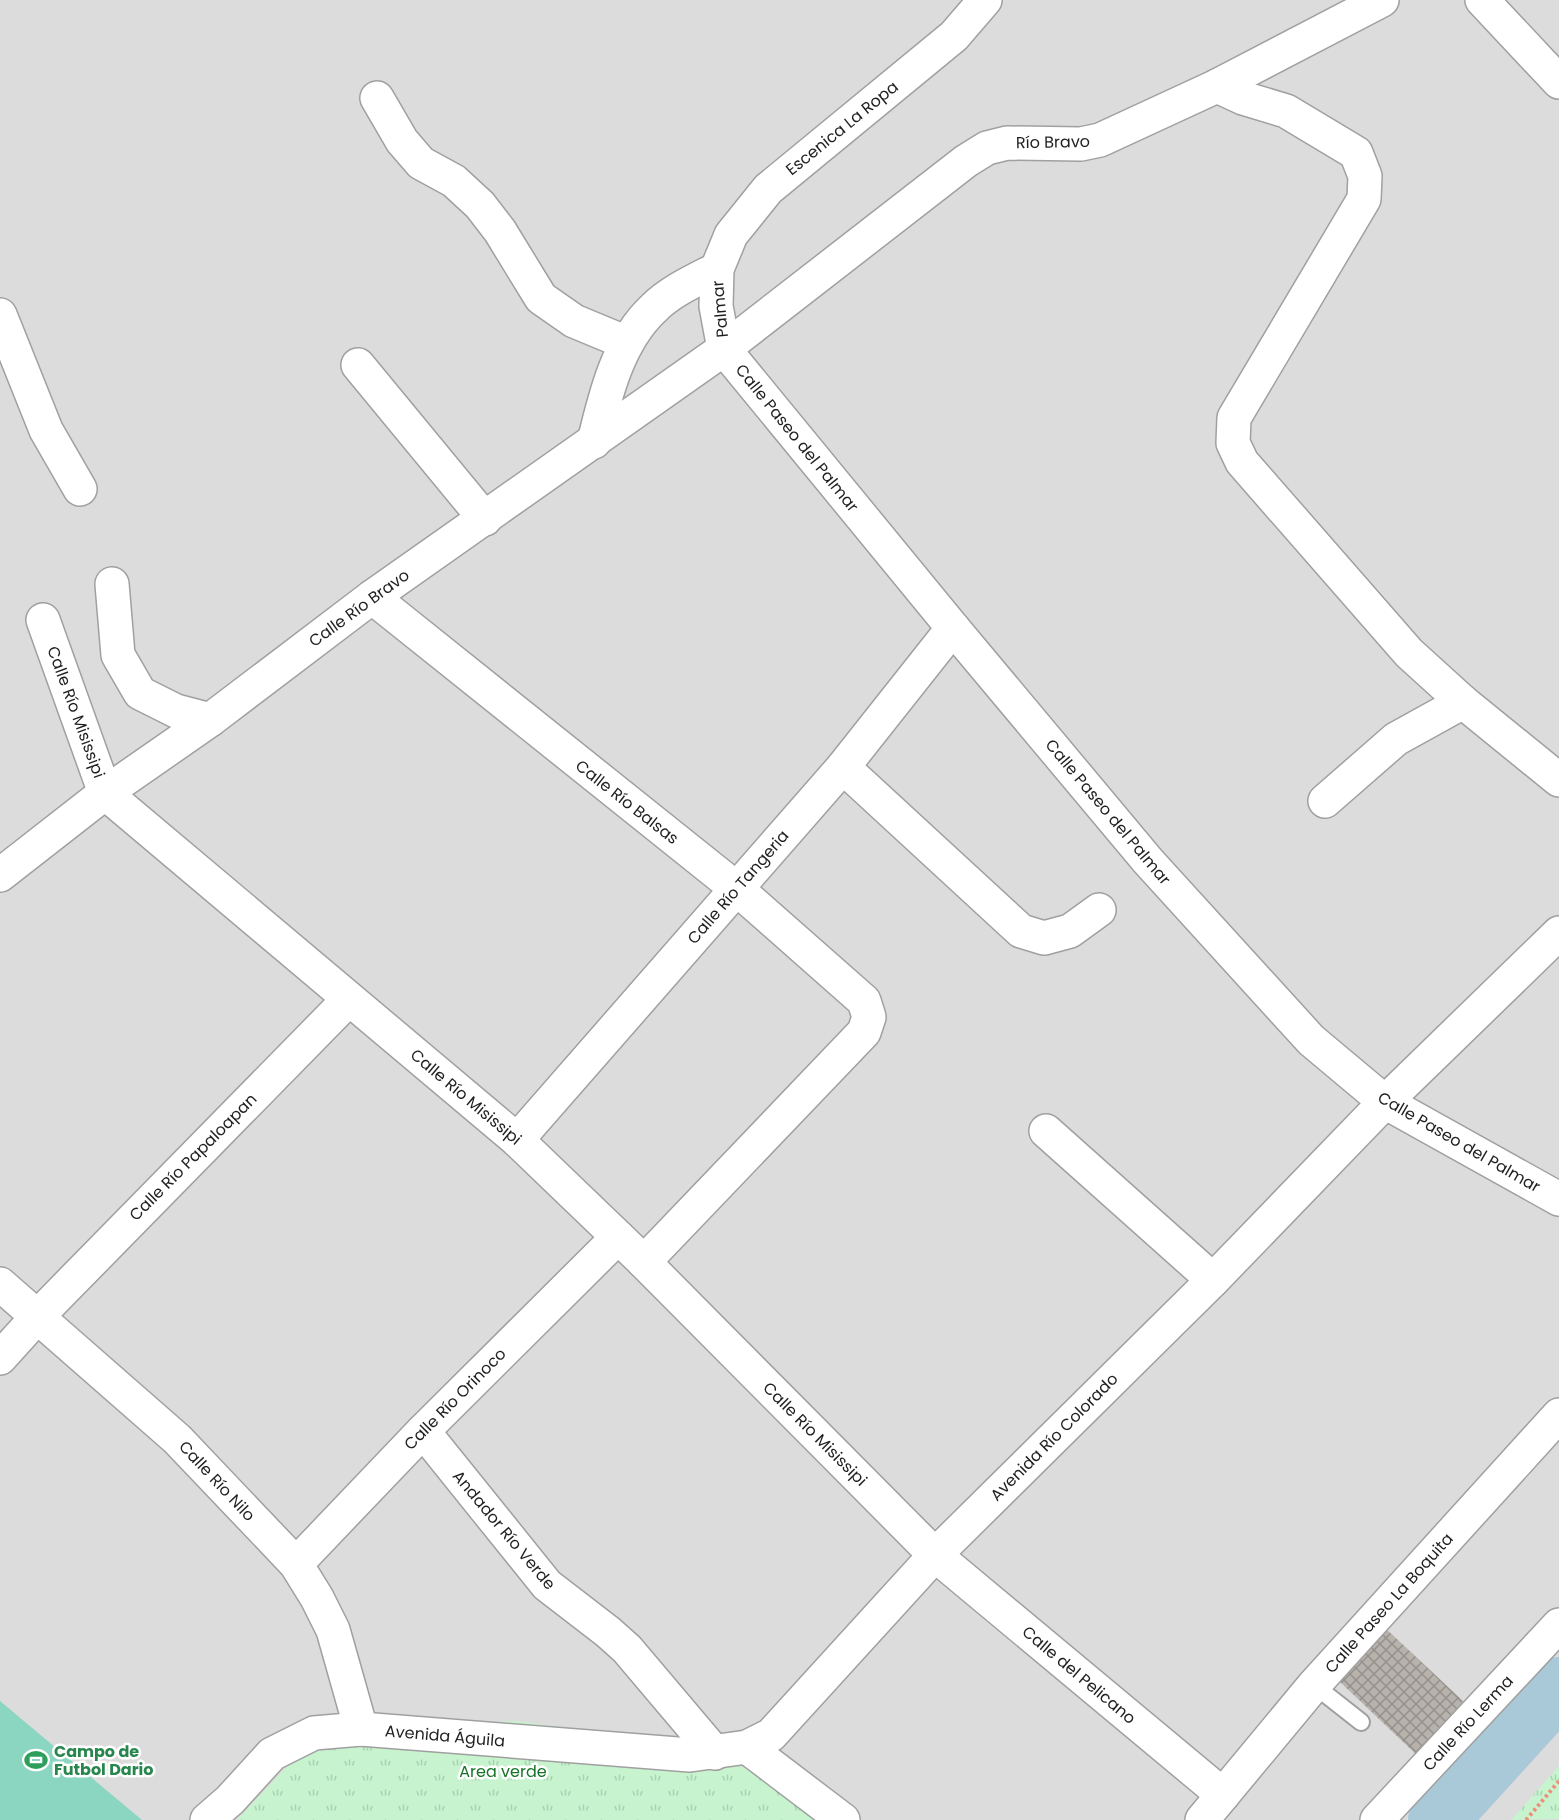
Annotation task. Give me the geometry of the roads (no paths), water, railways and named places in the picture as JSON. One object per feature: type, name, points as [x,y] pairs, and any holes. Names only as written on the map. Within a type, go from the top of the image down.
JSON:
[{"type":"street","name":"Escenica La Ropa","points":[[717,268],[731,235],[768,189],[954,36],[985,0]]},
{"type":"street","name":"Río Bravo","points":[[724,350],[966,161],[987,148],[1007,143],[1081,144],[1100,140],[1217,86],[1382,0]]},
{"type":"street","points":[[1482,0],[1559,82]]},
{"type":"street","points":[[1217,86],[1243,98],[1286,111],[1356,153],[1365,176],[1364,199],[1234,418],[1233,443],[1242,462],[1409,653],[1463,702],[1559,780]]},
{"type":"street","points":[[377,98],[402,141],[420,163],[454,181],[480,205],[500,231],[541,297],[574,321],[627,344]]},
{"type":"street","points":[[594,442],[604,400],[627,344],[654,307],[717,268]]},
{"type":"street","name":"Palmar","points":[[717,268],[716,306],[724,350]]},
{"type":"street","points":[[0,315],[46,430],[80,489]]},
{"type":"street","name":"Calle Río Bravo","points":[[1,872],[105,794],[210,720],[372,597],[724,350]]},
{"type":"street","name":"Calle Paseo del Palmar","points":[[724,350],[1148,861],[1311,1040],[1385,1102],[1559,1199]]},
{"type":"street","points":[[358,365],[485,519]]},
{"type":"street","points":[[112,584],[118,655],[140,693],[176,711],[210,720]]},
{"type":"street","name":"Calle Río Balsas","points":[[372,597],[737,889],[864,1001],[869,1017],[864,1032],[644,1262]]},
{"type":"street","name":"Calle Río Misissipi","points":[[43,620],[105,794],[518,1140],[644,1262],[935,1555]]},
{"type":"street","name":"Calle Río Tangeria","points":[[518,1140],[843,767],[953,628]]},
{"type":"street","points":[[1325,801],[1396,739],[1463,702]]},
{"type":"street","points":[[843,767],[1021,931],[1044,938],[1070,931],[1100,910]]},
{"type":"street","name":"Avenida Río Colorado","points":[[731,1750],[771,1734],[935,1555],[1213,1280],[1385,1102],[1559,933]]},
{"type":"street","name":"Calle Río Papaloapan","points":[[0,1359],[38,1316],[349,999]]},
{"type":"street","points":[[1047,1131],[1213,1280]]},
{"type":"street","name":"Calle Río Orinoco","points":[[296,1564],[423,1431],[618,1238]]},
{"type":"street","name":"Calle Río Nilo","points":[[0,1284],[177,1439],[296,1564],[333,1630],[361,1729]]},
{"type":"street","name":"Calle Paseo La Boquita","points":[[1202,1820],[1314,1685],[1559,1415]]},
{"type":"street","name":"Andador Río Verde","points":[[423,1431],[547,1585],[627,1649],[731,1750],[843,1820]]},
{"type":"street","name":"Calle del Pelicano","points":[[935,1555],[1223,1795]]},
{"type":"street","name":"Calle Río Lerma","points":[[1377,1820],[1559,1625]]},
{"type":"street","name":"Avenida Águila","points":[[207,1820],[230,1800],[272,1754],[314,1733],[361,1729],[690,1755],[731,1750]]},
{"type":"lane","points":[[1314,1685],[1361,1722]]},
{"type":"waterway","points":[[1438,1820],[1559,1687]]},
{"type":"place","name":"Campo de Futbol Dario","points":[[36,1760]]},
{"type":"park label","name":"Area verde","points":[[503,1771]]}]
